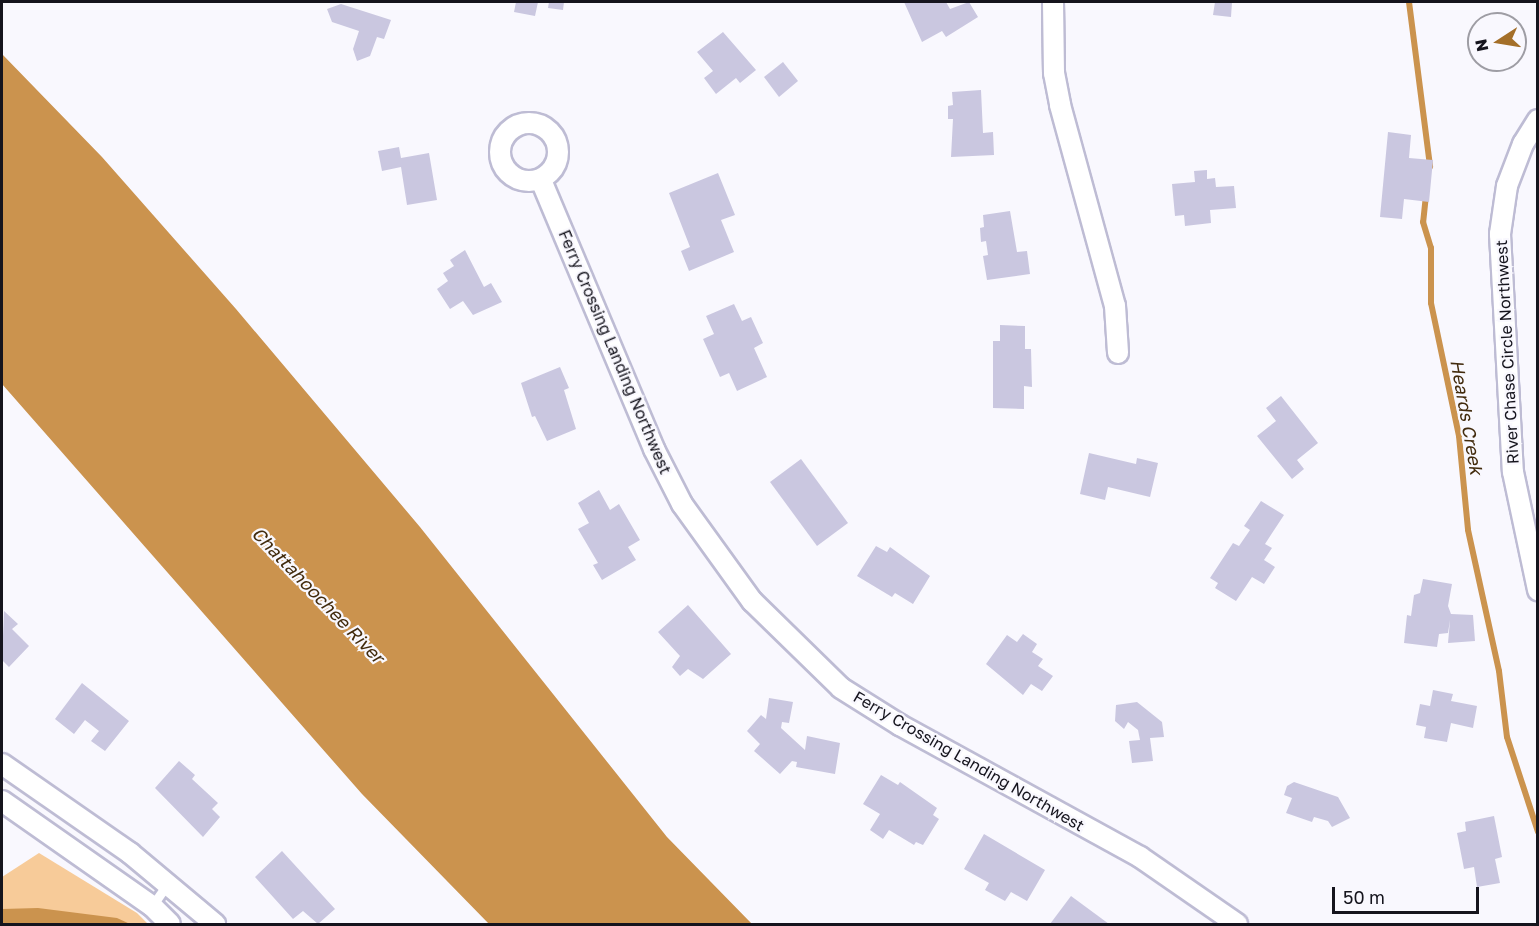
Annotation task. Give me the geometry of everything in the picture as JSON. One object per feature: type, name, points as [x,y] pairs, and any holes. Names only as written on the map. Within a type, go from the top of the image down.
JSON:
[{"type":"street","points":[[1053,2],[1054,73],[1060,105],[1115,306],[1119,353]]},
{"type":"street","name":"River Chase Circle Northwest","points":[[1538,120],[1523,144],[1507,186],[1500,234],[1513,472],[1538,590]]},
{"type":"street","name":"Ferry Crossing Landing Northwest","points":[[541,180],[654,449],[682,504],[752,601],[841,688],[900,725],[1140,857],[1237,924]]},
{"type":"street","points":[[2,764],[168,883],[215,924]]},
{"type":"street","points":[[2,801],[152,906],[170,924]]},
{"type":"lane","points":[[152,906],[168,883]]},
{"type":"shaded area","points":[[39,853],[137,913],[148,924],[2,924],[2,877]]},
{"type":"water","name":"Chattahoochee River","points":[[2,54],[102,157],[236,309],[420,527],[667,837],[752,924],[489,924],[362,794],[2,384]]},
{"type":"water","points":[[38,908],[117,918],[130,924],[2,924],[2,909]]},
{"type":"building","points":[[516,2],[538,2],[535,16],[514,12]]},
{"type":"building","points":[[549,2],[564,2],[563,10],[548,8]]},
{"type":"building","points":[[904,2],[946,2],[950,9],[969,2],[978,17],[946,37],[942,31],[922,42]]},
{"type":"building","points":[[1215,2],[1232,2],[1231,17],[1213,15]]},
{"type":"building","points":[[341,4],[391,20],[384,39],[377,37],[370,56],[357,61],[353,49],[359,31],[332,22],[327,9]]},
{"type":"building","points":[[723,32],[756,70],[740,83],[736,78],[716,94],[704,78],[713,71],[697,52]]},
{"type":"building","points":[[783,62],[798,81],[779,97],[764,77]]},
{"type":"building","points":[[981,90],[983,133],[993,132],[994,155],[951,157],[953,119],[948,119],[948,106],[953,105],[952,92]]},
{"type":"building","points":[[1388,132],[1411,135],[1409,158],[1433,160],[1429,202],[1404,199],[1402,219],[1380,217]]},
{"type":"building","points":[[399,147],[401,158],[429,153],[437,200],[407,205],[401,167],[382,171],[378,151]]},
{"type":"building","points":[[1207,170],[1207,179],[1215,178],[1216,187],[1234,186],[1236,208],[1210,210],[1211,223],[1185,226],[1184,215],[1175,216],[1172,184],[1195,182],[1194,171]]},
{"type":"building","points":[[718,173],[735,215],[721,220],[734,252],[689,271],[681,251],[690,247],[669,193]]},
{"type":"building","points":[[1010,211],[1017,252],[1027,251],[1030,274],[987,280],[983,256],[988,255],[986,241],[981,242],[980,228],[984,227],[983,215]]},
{"type":"building","points":[[465,250],[484,287],[491,283],[502,302],[473,315],[463,301],[450,309],[437,289],[448,281],[443,273],[454,266],[450,260]]},
{"type":"building","points":[[734,304],[742,321],[751,317],[763,343],[754,348],[767,377],[737,391],[729,373],[720,377],[703,339],[714,334],[706,316]]},
{"type":"building","points":[[1000,325],[1025,326],[1025,349],[1031,349],[1032,387],[1024,386],[1024,409],[993,408],[993,341],[1000,341]]},
{"type":"building","points":[[560,367],[569,388],[564,390],[576,429],[547,441],[535,416],[532,417],[521,383]]},
{"type":"building","points":[[1281,396],[1318,443],[1297,460],[1304,469],[1292,479],[1257,436],[1276,421],[1266,408]]},
{"type":"building","points":[[1089,453],[1136,464],[1137,458],[1158,463],[1150,497],[1108,487],[1105,500],[1080,494]]},
{"type":"building","points":[[801,459],[848,523],[817,546],[770,482]]},
{"type":"building","points":[[599,490],[610,510],[619,504],[640,540],[628,547],[636,560],[602,580],[593,565],[598,563],[578,529],[589,523],[578,503]]},
{"type":"building","points":[[1261,501],[1284,515],[1265,544],[1272,548],[1264,560],[1275,567],[1264,584],[1252,577],[1236,601],[1215,588],[1218,583],[1210,578],[1233,543],[1239,546],[1250,530],[1244,526]]},
{"type":"building","points":[[876,546],[887,552],[890,547],[930,576],[913,604],[895,593],[892,597],[857,576]]},
{"type":"building","points":[[1423,579],[1452,584],[1448,606],[1451,614],[1473,615],[1475,641],[1448,643],[1450,620],[1448,633],[1439,634],[1437,647],[1404,643],[1407,615],[1411,616],[1414,595],[1420,593]]},
{"type":"building","points":[[688,605],[731,654],[703,679],[688,669],[680,676],[672,667],[680,656],[658,632]]},
{"type":"building","points":[[4,611],[18,624],[12,629],[29,646],[9,667],[2,660]]},
{"type":"building","points":[[1023,634],[1037,644],[1032,652],[1043,659],[1038,666],[1053,676],[1042,691],[1031,684],[1023,695],[986,664],[1007,635],[1017,642]]},
{"type":"building","points":[[82,683],[129,721],[105,751],[91,741],[99,731],[85,720],[74,734],[55,719]]},
{"type":"building","points":[[1433,690],[1453,694],[1451,701],[1477,706],[1473,728],[1451,723],[1447,742],[1424,738],[1426,727],[1416,725],[1420,704],[1430,706]]},
{"type":"building","points":[[769,698],[793,702],[789,723],[782,722],[781,728],[805,750],[807,736],[840,743],[835,774],[796,767],[797,762],[792,761],[780,774],[754,751],[760,744],[747,731],[761,715],[766,719]]},
{"type":"building","points":[[1137,702],[1162,722],[1164,737],[1150,738],[1153,761],[1132,763],[1129,741],[1140,740],[1138,730],[1128,722],[1124,729],[1115,721],[1116,705]]},
{"type":"building","points":[[179,761],[195,775],[192,779],[218,803],[212,809],[220,817],[203,837],[155,788]]},
{"type":"building","points":[[881,775],[898,785],[900,782],[937,808],[933,815],[939,819],[923,845],[916,842],[914,845],[889,830],[883,839],[870,830],[880,814],[863,804]]},
{"type":"building","points":[[1294,782],[1338,797],[1350,818],[1332,827],[1328,821],[1314,817],[1312,822],[1286,813],[1292,798],[1284,795],[1287,786]]},
{"type":"building","points":[[1494,816],[1502,857],[1495,859],[1500,883],[1477,887],[1474,867],[1464,869],[1457,833],[1466,831],[1465,822]]},
{"type":"building","points":[[984,834],[1045,870],[1027,901],[1011,892],[1005,901],[985,890],[989,883],[964,869]]},
{"type":"building","points":[[282,851],[335,909],[318,924],[303,911],[293,919],[255,877]]},
{"type":"building","points":[[1071,896],[1109,924],[1050,924]]},
{"type":"waterway","name":"Heards Creek","points":[[1409,2],[1430,167]]},
{"type":"waterway","name":"Heards Creek","points":[[1426,195],[1423,222],[1431,248],[1431,303],[1459,436],[1468,530],[1499,671],[1507,737],[1538,832]]}]
